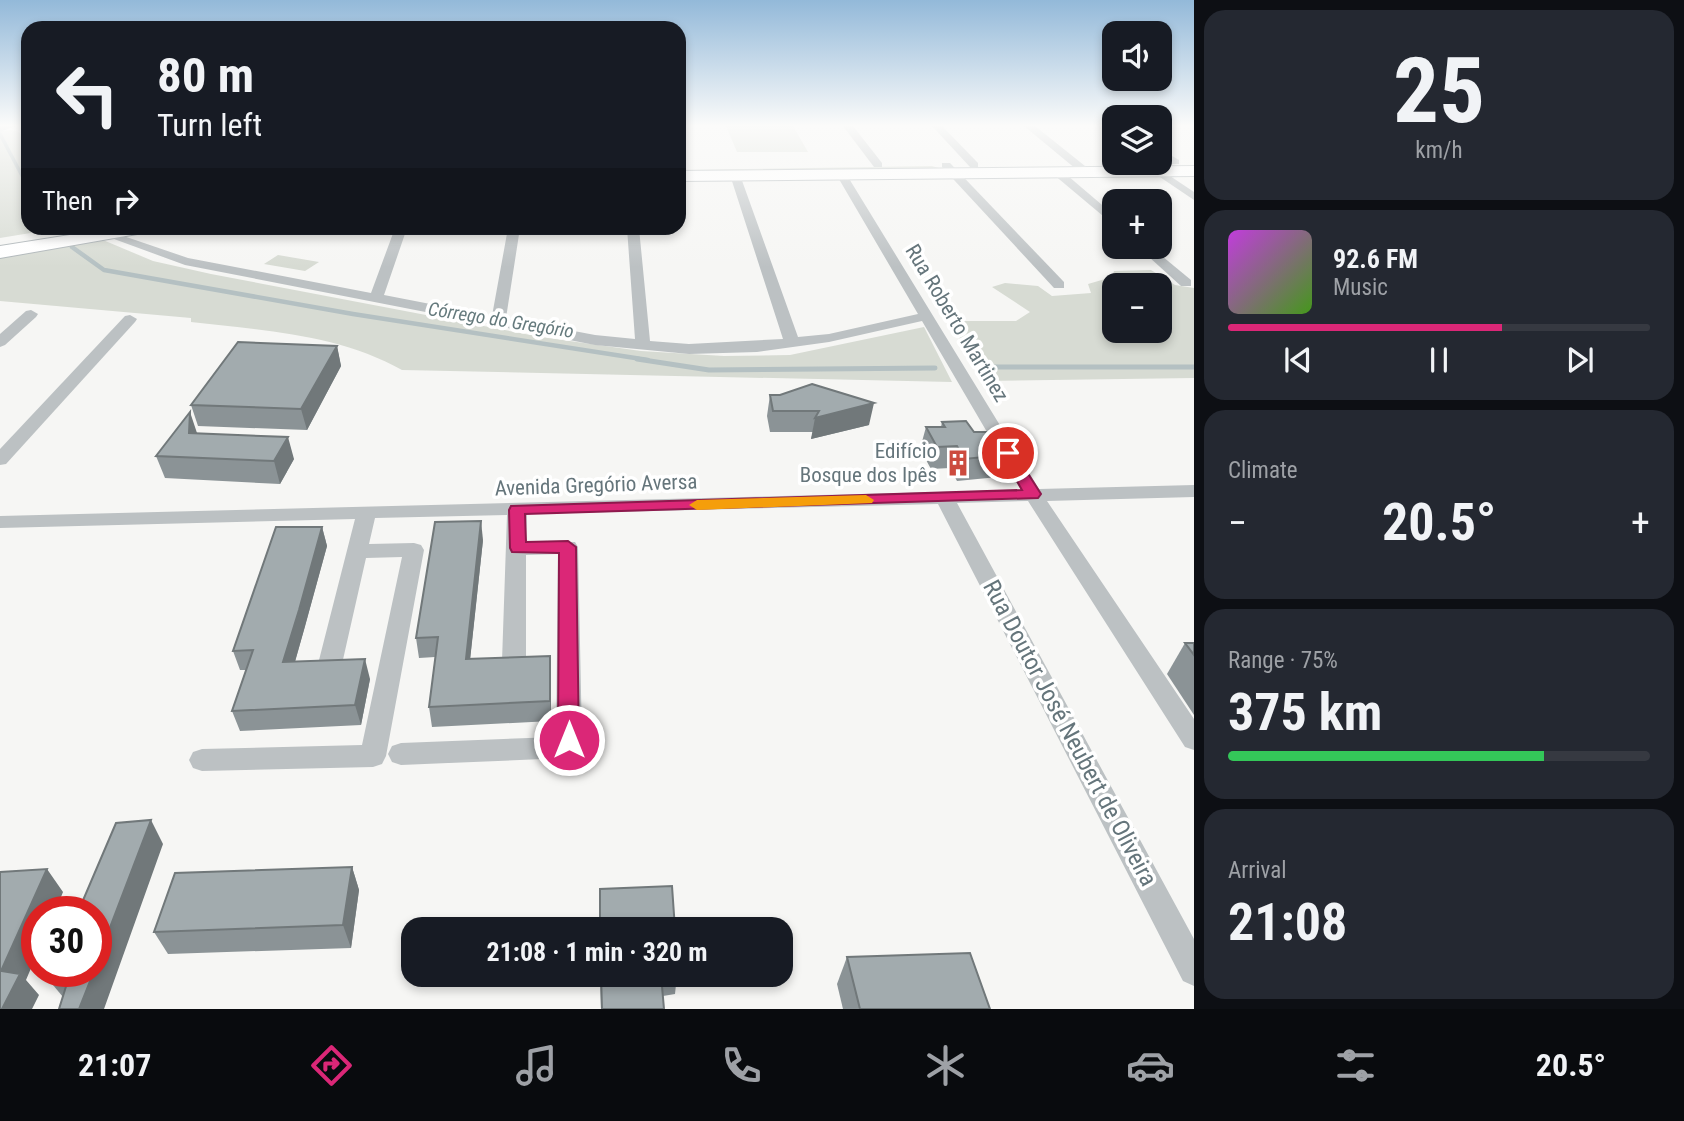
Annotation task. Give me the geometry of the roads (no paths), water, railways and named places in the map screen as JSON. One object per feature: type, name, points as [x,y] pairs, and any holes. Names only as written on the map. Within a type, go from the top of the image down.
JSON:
[{"type":"street","points":[[686,176],[862,173]]},
{"type":"street","points":[[954,173],[1059,285]]},
{"type":"street","points":[[1058,173],[1102,211]]},
{"type":"street","name":"Rua Roberto Martinez","points":[[842,174],[1033,494],[1194,740]]},
{"type":"street","points":[[1172,174],[1194,197]]},
{"type":"street","points":[[735,175],[792,343]]},
{"type":"street","points":[[0,242],[55,235]]},
{"type":"street","points":[[0,252],[73,235]]},
{"type":"street","points":[[109,235],[185,261],[595,340],[643,345],[689,349],[792,343],[864,331],[926,316]]},
{"type":"street","points":[[376,297],[398,235]]},
{"type":"street","points":[[498,322],[513,235]]},
{"type":"street","points":[[634,235],[643,345]]},
{"type":"street","points":[[1158,259],[1186,283]]},
{"type":"street","points":[[0,342],[31,314]]},
{"type":"street","points":[[0,460],[130,319]]},
{"type":"street","name":"Avenida Gregório Aversa","points":[[0,522],[1194,491]]},
{"type":"street","name":"Rua Doutor José Neubert de Oliveira","points":[[945,498],[1194,970]]},
{"type":"street","points":[[514,661],[517,510]]},
{"type":"street","points":[[330,664],[366,513]]},
{"type":"street","points":[[401,754],[566,747],[569,740],[568,547],[518,548]]},
{"type":"street","points":[[202,760],[373,755],[414,550],[359,551]]},
{"type":"waterway","name":"Córrego do Gregório","points":[[72,247],[104,270],[353,314],[648,360]]},
{"type":"waterway","name":"Córrego do Gregório","points":[[637,359],[709,370],[935,368]]},
{"type":"waterway","name":"Córrego do Gregório","points":[[981,367],[1194,367]]},
{"type":"place","name":"Edifício Bosque dos Ipês","points":[[958,463]]}]
